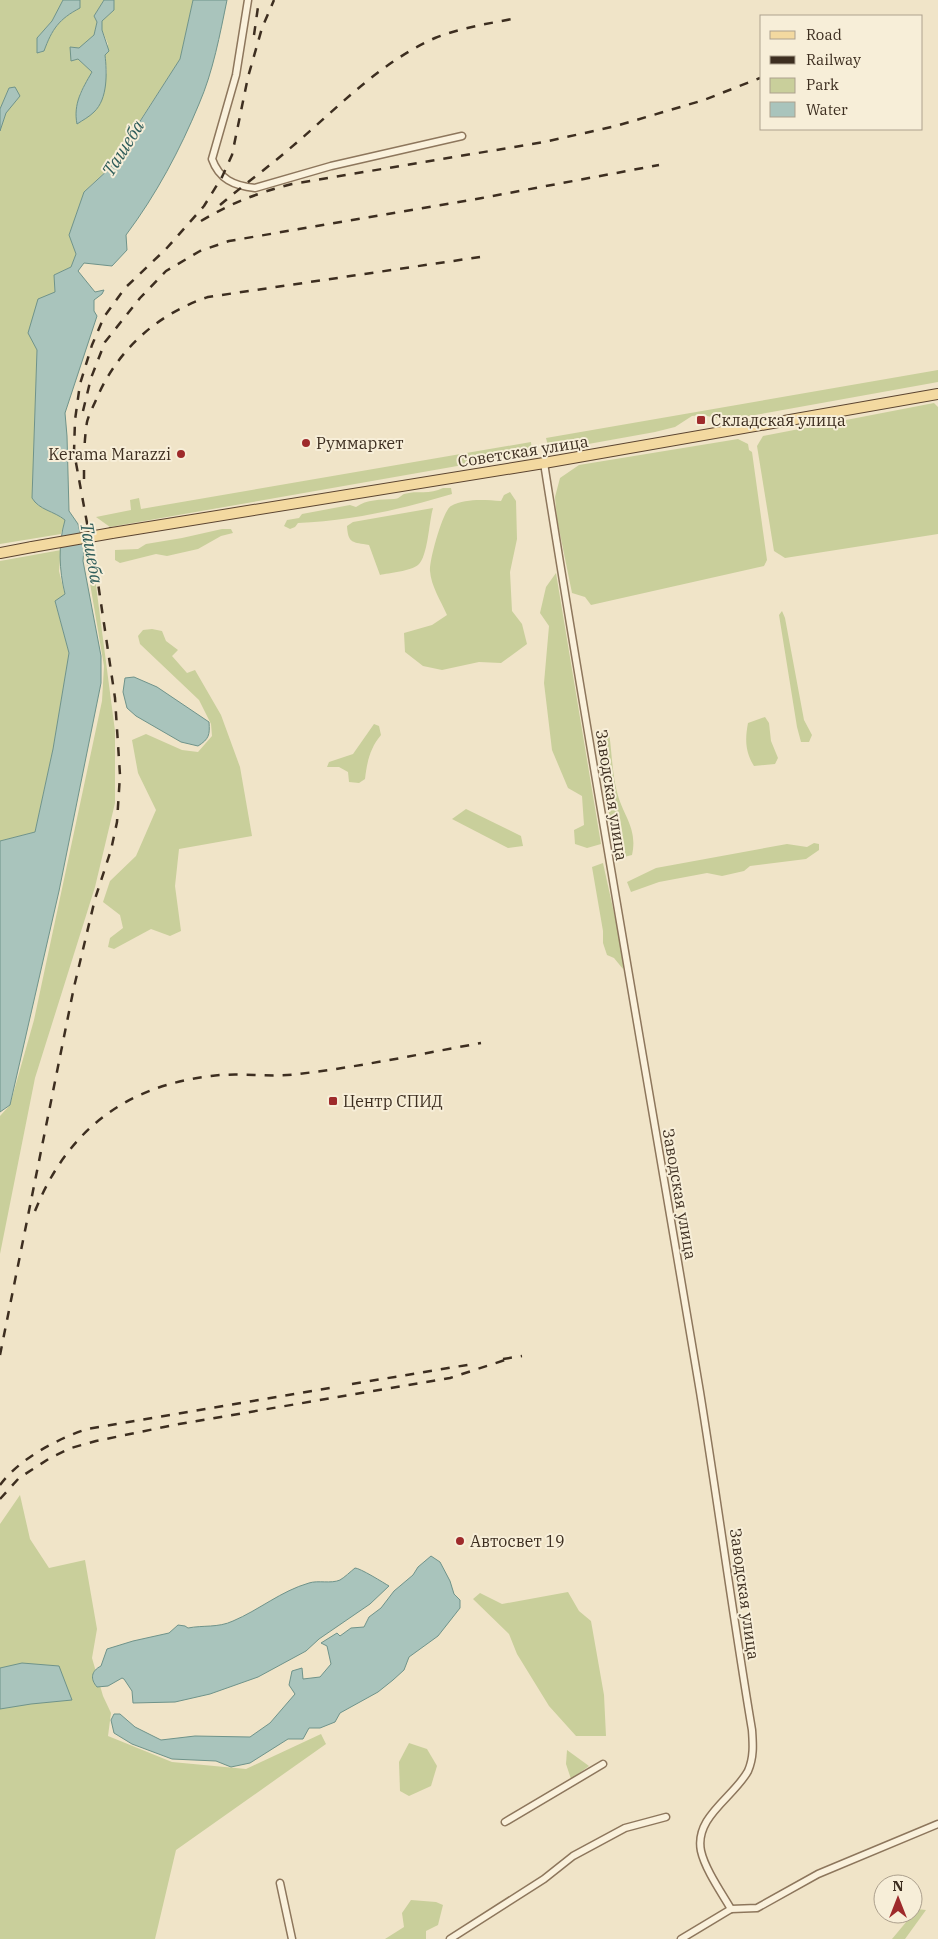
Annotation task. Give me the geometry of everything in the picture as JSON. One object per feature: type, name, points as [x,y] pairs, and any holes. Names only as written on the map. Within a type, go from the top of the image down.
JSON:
[{"type":"main road","name":"Советская улица","points":[[0,553],[544,463],[938,394]]},
{"type":"street","points":[[248,0],[236,75],[212,159],[216,170],[222,177],[242,186],[254,188],[331,166],[462,136]]},
{"type":"street","name":"Заводская улица","points":[[544,463],[600,813],[637,1017],[704,1419],[752,1730],[754,1747],[752,1760],[747,1772],[706,1824],[700,1839],[700,1848],[705,1862],[731,1909]]},
{"type":"street","points":[[506,1822],[603,1764]]},
{"type":"street","points":[[450,1939],[544,1879],[573,1856],[625,1828],[666,1817]]},
{"type":"street","points":[[682,1938],[731,1909],[756,1908],[818,1874],[938,1824]]},
{"type":"street","points":[[280,1883],[292,1939]]},
{"type":"green space","points":[[0,0],[63,0],[52,21],[37,38],[38,53],[44,51],[57,25],[80,8],[80,0],[104,0],[94,16],[97,22],[94,35],[79,49],[71,47],[78,59],[92,72],[79,95],[107,73],[105,55],[108,44],[102,30],[102,21],[114,10],[114,0],[193,0],[180,59],[109,168],[84,192],[69,235],[76,254],[71,267],[54,275],[55,292],[28,332],[37,350],[32,498],[43,508],[65,520],[61,534],[0,544],[0,131],[5,113],[20,96],[9,88],[0,109]]},
{"type":"green space","points":[[938,370],[938,382],[724,420],[703,415],[692,416],[675,427],[655,432],[555,450],[548,446],[546,438]]},
{"type":"green space","points":[[934,403],[938,407],[938,534],[785,558],[774,551],[757,446],[763,436]]},
{"type":"green space","points":[[738,439],[748,444],[749,450],[752,452],[767,560],[764,566],[591,605],[585,597],[572,593],[557,519],[555,497],[560,478],[579,465]]},
{"type":"green space","points":[[531,442],[532,453],[110,527],[96,517],[131,510],[130,500],[139,498],[141,509]]},
{"type":"green space","points":[[451,488],[452,494],[376,513],[337,520],[298,523],[290,529],[284,526],[287,520],[299,518],[302,514],[350,505],[356,507],[369,501],[396,499],[404,494]]},
{"type":"green space","points":[[510,492],[516,501],[517,539],[510,572],[512,611],[522,624],[527,644],[501,663],[479,662],[442,670],[423,666],[405,652],[404,633],[432,625],[447,615],[434,588],[430,571],[434,547],[444,516],[451,506],[457,503],[476,500],[501,501],[504,495]]},
{"type":"green space","points":[[433,508],[424,555],[418,565],[410,569],[380,575],[369,545],[350,539],[347,526],[353,522]]},
{"type":"green space","points":[[222,529],[231,529],[233,533],[221,536],[198,549],[167,556],[156,554],[120,563],[115,560],[115,550],[138,549],[146,544]]},
{"type":"green space","points":[[91,547],[115,731],[115,803],[95,887],[35,1078],[0,1254],[0,1116],[10,1105],[34,1020],[102,701],[104,666],[84,548]]},
{"type":"green space","points":[[61,550],[59,571],[65,595],[55,602],[69,653],[53,749],[35,832],[0,841],[0,561]]},
{"type":"green space","points":[[556,573],[601,844],[587,848],[575,844],[574,830],[584,825],[582,796],[568,788],[552,750],[544,683],[549,626],[540,613],[546,587]]},
{"type":"green space","points":[[782,611],[785,618],[804,720],[812,735],[809,742],[801,742],[797,727],[779,615]]},
{"type":"green space","points":[[143,630],[162,631],[166,641],[178,650],[172,656],[187,673],[195,670],[221,715],[240,767],[252,836],[179,849],[175,886],[181,931],[170,936],[151,929],[114,949],[108,947],[110,938],[123,928],[120,915],[103,902],[110,881],[136,856],[156,810],[138,773],[132,740],[146,734],[182,750],[198,752],[212,736],[211,724],[199,700],[140,644],[138,636]]},
{"type":"green space","points":[[765,717],[769,723],[771,741],[778,758],[775,764],[754,766],[746,745],[748,723]]},
{"type":"green space","points":[[374,724],[379,726],[381,735],[374,745],[370,756],[365,779],[359,783],[349,782],[348,772],[339,767],[327,767],[329,762],[353,754]]},
{"type":"green space","points":[[609,733],[617,792],[633,837],[632,855],[620,858],[612,841],[598,747],[599,734]]},
{"type":"green space","points":[[466,809],[521,836],[523,846],[508,848],[452,819]]},
{"type":"green space","points":[[814,843],[819,844],[819,850],[806,859],[750,866],[744,871],[722,876],[707,873],[659,882],[631,892],[627,882],[656,868],[787,844],[807,847]]},
{"type":"green space","points":[[603,863],[623,954],[623,969],[614,958],[607,955],[603,943],[603,931],[592,867]]},
{"type":"green space","points":[[20,1495],[30,1539],[49,1568],[85,1560],[97,1629],[92,1658],[103,1696],[111,1713],[108,1736],[172,1762],[246,1769],[321,1734],[326,1744],[176,1850],[155,1939],[0,1939],[0,1524]]},
{"type":"green space","points":[[568,1592],[579,1611],[591,1621],[604,1695],[606,1736],[576,1736],[549,1706],[517,1654],[509,1634],[473,1599],[480,1593],[502,1604]]},
{"type":"green space","points":[[409,1743],[427,1749],[437,1766],[431,1786],[409,1796],[400,1791],[399,1762]]},
{"type":"green space","points":[[567,1750],[589,1766],[571,1779],[566,1764]]},
{"type":"green space","points":[[411,1900],[436,1902],[443,1905],[438,1925],[426,1931],[426,1939],[385,1939],[404,1927],[402,1913]]},
{"type":"green space","points":[[904,1924],[916,1924],[905,1939],[892,1939]]},
{"type":"water","points":[[63,0],[80,0],[80,8],[57,25],[44,51],[37,53],[37,38],[52,21]]},
{"type":"water","name":"Ташеба","points":[[104,0],[114,0],[114,10],[102,21],[102,30],[109,51],[105,55],[106,85],[99,107],[77,124],[77,103],[92,72],[78,59],[71,61],[70,47],[79,48],[94,35],[97,22],[94,16]]},
{"type":"water","name":"Ташеба","points":[[193,0],[227,0],[212,66],[199,104],[167,172],[126,235],[127,250],[112,266],[84,263],[78,271],[95,292],[104,290],[94,300],[94,311],[97,316],[65,413],[69,511],[78,524],[84,548],[83,561],[101,656],[101,683],[59,891],[10,1105],[0,1112],[0,841],[35,832],[53,749],[69,653],[55,601],[65,594],[61,576],[60,557],[61,538],[65,520],[43,508],[32,498],[37,350],[28,333],[38,299],[55,292],[54,275],[71,267],[76,254],[69,235],[84,192],[110,168],[180,59]]},
{"type":"water","points":[[15,87],[20,96],[6,113],[0,131],[0,109],[9,88]]},
{"type":"water","points":[[134,677],[157,687],[209,722],[207,739],[198,746],[181,742],[136,716],[127,708],[123,692],[125,678]]},
{"type":"water","points":[[431,1556],[440,1562],[450,1581],[454,1594],[460,1600],[460,1608],[438,1636],[409,1657],[404,1670],[378,1692],[340,1713],[335,1722],[320,1728],[309,1728],[303,1739],[288,1739],[250,1763],[231,1767],[216,1761],[172,1759],[132,1744],[114,1733],[111,1720],[114,1714],[120,1714],[135,1727],[161,1740],[195,1736],[250,1737],[270,1723],[295,1694],[289,1685],[292,1671],[302,1668],[303,1679],[320,1677],[331,1664],[327,1646],[321,1643],[337,1633],[340,1636],[351,1628],[364,1627],[369,1617],[381,1608],[394,1591]]},
{"type":"water","points":[[355,1568],[389,1586],[370,1604],[319,1639],[306,1651],[258,1677],[210,1694],[175,1702],[133,1703],[132,1691],[124,1679],[122,1678],[108,1686],[97,1687],[93,1681],[93,1673],[101,1666],[107,1649],[169,1633],[178,1625],[188,1628],[216,1626],[227,1623],[243,1617],[299,1586],[313,1582],[340,1580]]},
{"type":"water","points":[[22,1663],[59,1666],[72,1700],[0,1709],[0,1668]]},
{"type":"railway","points":[[254,35],[259,0]]},
{"type":"railway","points":[[0,1355],[74,987],[95,899],[111,850],[117,822],[120,775],[115,698],[98,583],[74,452],[75,420],[80,384],[92,345],[104,317],[125,288],[166,249],[204,206],[222,177],[232,155],[248,77],[262,28],[274,0]]},
{"type":"railway","points":[[220,205],[394,61],[435,38],[473,27],[512,19]]},
{"type":"railway","points":[[201,221],[245,199],[292,184],[544,142],[616,126],[704,100],[760,78]]},
{"type":"railway","points":[[83,411],[91,378],[105,342],[140,298],[166,271],[200,251],[229,241],[482,198],[659,165]]},
{"type":"railway","points":[[84,479],[87,422],[105,382],[127,350],[141,336],[172,313],[208,297],[480,257]]},
{"type":"railway","points":[[35,1211],[48,1183],[64,1158],[82,1136],[103,1117],[126,1102],[152,1090],[180,1081],[211,1076],[298,1074],[367,1064],[481,1043]]},
{"type":"railway","points":[[503,1359],[522,1356]]},
{"type":"railway","points":[[0,1499],[19,1478],[50,1458],[71,1448],[96,1441],[179,1424],[450,1378],[508,1359]]},
{"type":"railway","points":[[352,1384],[473,1364]]},
{"type":"railway","points":[[0,1485],[28,1458],[63,1438],[87,1429],[330,1388]]},
{"type":"place","name":"Складская улица","points":[[701,420]]},
{"type":"place","name":"Руммаркет","points":[[306,443]]},
{"type":"place","name":"Kerama Marazzi","points":[[181,454]]},
{"type":"place","name":"Центр СПИД","points":[[333,1101]]},
{"type":"place","name":"Автосвет 19","points":[[460,1541]]}]
